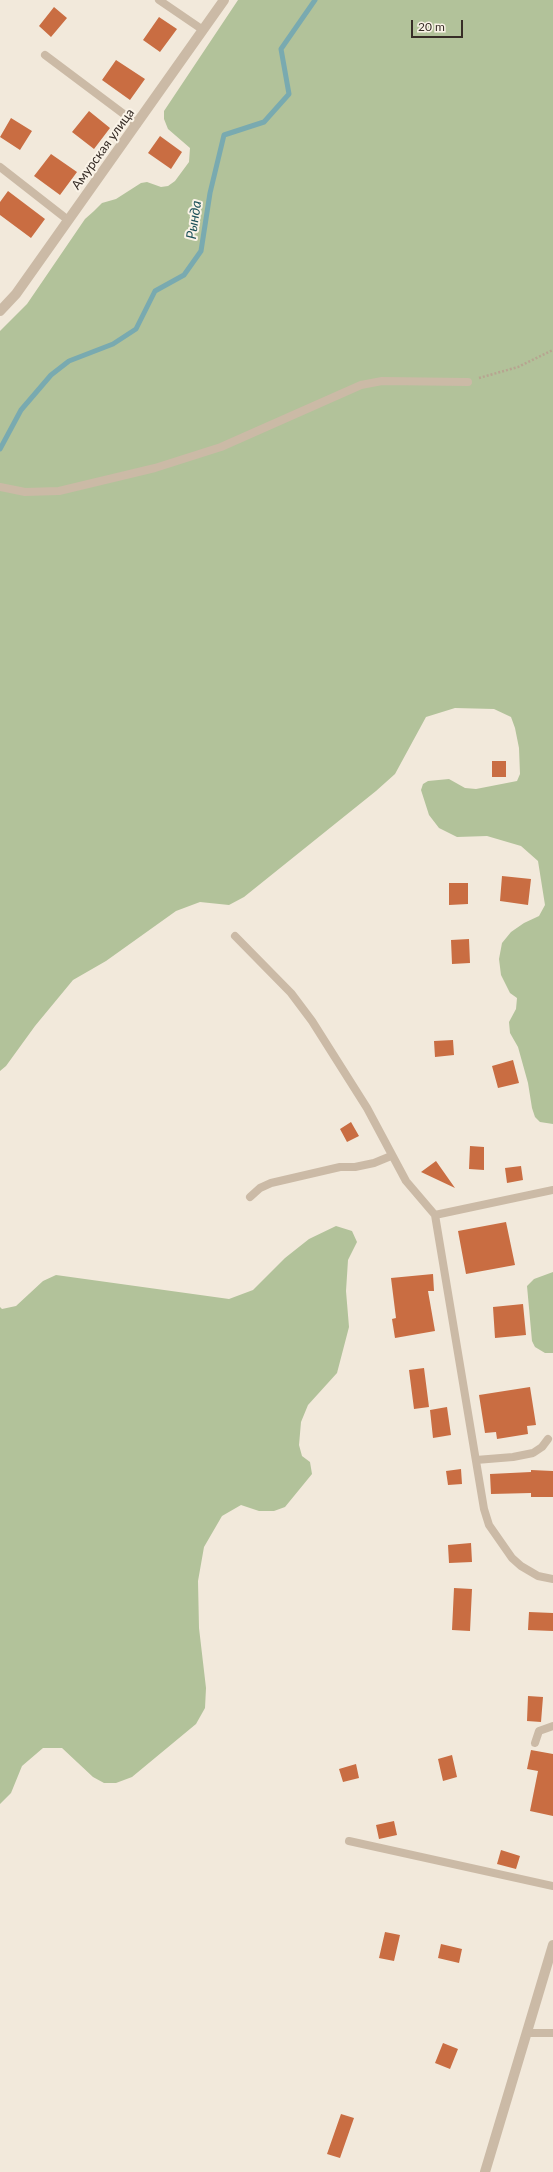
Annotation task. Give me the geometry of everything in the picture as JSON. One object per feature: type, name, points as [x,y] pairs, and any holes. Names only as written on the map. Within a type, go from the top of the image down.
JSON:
[{"type":"street","name":"Амурская улица","points":[[0,311],[16,294],[224,0]]},
{"type":"street","points":[[485,2172],[553,1945]]},
{"type":"lane","points":[[159,0],[203,30]]},
{"type":"lane","points":[[45,55],[137,124]]},
{"type":"lane","points":[[0,167],[68,220]]},
{"type":"lane","points":[[0,487],[26,492],[59,491],[155,468],[221,447],[361,385],[382,381],[468,382]]},
{"type":"lane","points":[[235,936],[291,993],[312,1021],[366,1108],[406,1181],[435,1215],[484,1509],[489,1525],[496,1538],[521,1566],[538,1576],[553,1579]]},
{"type":"lane","points":[[250,1197],[260,1188],[271,1184],[340,1167],[355,1167],[374,1163],[391,1156]]},
{"type":"lane","points":[[435,1215],[553,1190]]},
{"type":"lane","points":[[476,1460],[513,1457],[533,1453],[542,1447],[548,1439]]},
{"type":"lane","points":[[535,1743],[539,1730],[553,1726]]},
{"type":"lane","points":[[349,1841],[553,1886]]},
{"type":"lane","points":[[527,2032],[553,2033]]},
{"type":"path","points":[[468,382],[518,367],[553,350]]},
{"type":"green space","points":[[238,0],[553,0],[553,1124],[540,1122],[535,1117],[532,1108],[528,1083],[518,1047],[510,1033],[509,1022],[516,1009],[517,998],[510,993],[501,975],[499,959],[502,943],[511,932],[524,923],[539,916],[545,905],[538,861],[521,846],[487,836],[457,837],[439,828],[429,815],[421,790],[423,784],[428,781],[449,779],[465,788],[476,789],[517,781],[520,774],[519,748],[515,728],[511,717],[494,709],[455,708],[426,717],[395,774],[376,791],[244,897],[229,905],[200,902],[176,911],[106,961],[73,980],[35,1026],[6,1066],[0,1071],[0,331],[27,304],[85,219],[102,203],[116,199],[141,183],[147,182],[161,187],[168,186],[175,181],[189,162],[190,148],[168,129],[164,119],[164,111]]},
{"type":"green space","points":[[336,1226],[352,1231],[357,1242],[348,1260],[346,1291],[349,1327],[337,1373],[308,1405],[301,1422],[299,1445],[302,1456],[310,1462],[312,1474],[285,1507],[274,1511],[259,1511],[241,1505],[222,1516],[204,1547],[198,1581],[199,1628],[206,1688],[205,1708],[196,1724],[132,1777],[116,1783],[104,1783],[93,1777],[62,1748],[43,1748],[22,1766],[11,1793],[0,1804],[0,1307],[2,1309],[16,1306],[43,1281],[56,1275],[229,1299],[253,1290],[285,1258],[309,1239]]},
{"type":"green space","points":[[553,1272],[553,1353],[545,1353],[535,1347],[532,1341],[527,1286],[534,1279]]},
{"type":"building","points":[[54,7],[67,18],[51,37],[39,26]]},
{"type":"building","points":[[159,17],[177,29],[160,52],[143,40]]},
{"type":"building","points":[[116,60],[145,79],[130,100],[102,80]]},
{"type":"building","points":[[89,111],[110,128],[94,149],[72,132]]},
{"type":"building","points":[[11,118],[32,131],[20,150],[0,137]]},
{"type":"building","points":[[160,136],[182,152],[171,169],[148,153]]},
{"type":"building","points":[[51,154],[77,172],[60,195],[34,176]]},
{"type":"building","points":[[8,191],[45,219],[31,238],[0,215],[0,202]]},
{"type":"building","points":[[492,761],[506,761],[506,777],[492,777]]},
{"type":"building","points":[[502,876],[531,879],[528,905],[500,901]]},
{"type":"building","points":[[449,883],[468,883],[468,904],[449,905]]},
{"type":"building","points":[[469,939],[470,963],[452,964],[451,940]]},
{"type":"building","points":[[453,1040],[454,1055],[435,1057],[434,1041]]},
{"type":"building","points":[[513,1060],[519,1083],[498,1088],[492,1066]]},
{"type":"building","points":[[351,1122],[359,1136],[347,1142],[340,1129]]},
{"type":"building","points":[[470,1146],[484,1147],[484,1170],[469,1169]]},
{"type":"building","points":[[436,1161],[455,1188],[421,1172]]},
{"type":"building","points":[[521,1166],[523,1180],[507,1183],[505,1168]]},
{"type":"building","points":[[506,1222],[515,1265],[466,1274],[458,1231]]},
{"type":"building","points":[[433,1274],[434,1291],[428,1291],[435,1331],[395,1338],[392,1319],[396,1318],[391,1278]]},
{"type":"building","points":[[523,1304],[526,1335],[495,1338],[493,1307]]},
{"type":"building","points":[[424,1368],[429,1407],[414,1409],[409,1370]]},
{"type":"building","points":[[530,1387],[536,1425],[527,1426],[528,1434],[497,1439],[496,1432],[485,1433],[479,1395]]},
{"type":"building","points":[[447,1407],[451,1435],[433,1438],[430,1410]]},
{"type":"building","points":[[461,1469],[462,1484],[448,1485],[446,1471]]},
{"type":"building","points":[[531,1470],[553,1471],[553,1497],[531,1497],[531,1493],[491,1494],[490,1474],[531,1472]]},
{"type":"building","points":[[471,1543],[472,1562],[449,1563],[448,1545]]},
{"type":"building","points":[[454,1588],[472,1589],[470,1631],[452,1630]]},
{"type":"building","points":[[529,1612],[553,1613],[553,1631],[528,1630]]},
{"type":"building","points":[[528,1696],[543,1697],[541,1722],[527,1721]]},
{"type":"building","points":[[531,1750],[553,1754],[553,1816],[530,1811],[538,1771],[527,1769]]},
{"type":"building","points":[[452,1755],[457,1777],[443,1781],[438,1759]]},
{"type":"building","points":[[356,1764],[359,1778],[343,1782],[339,1769]]},
{"type":"building","points":[[394,1821],[397,1835],[379,1839],[376,1825]]},
{"type":"building","points":[[501,1850],[520,1856],[516,1869],[497,1864]]},
{"type":"building","points":[[385,1932],[400,1935],[394,1961],[379,1958]]},
{"type":"building","points":[[441,1944],[462,1949],[459,1963],[438,1958]]},
{"type":"building","points":[[443,2043],[458,2049],[450,2069],[435,2063]]},
{"type":"building","points":[[341,2114],[354,2118],[340,2158],[327,2154]]},
{"type":"waterway","name":"Рында","points":[[0,449],[21,410],[51,375],[69,361],[113,344],[136,329],[155,291],[184,275],[201,251],[210,193],[224,135],[264,122],[289,94],[281,49],[315,0]]}]
